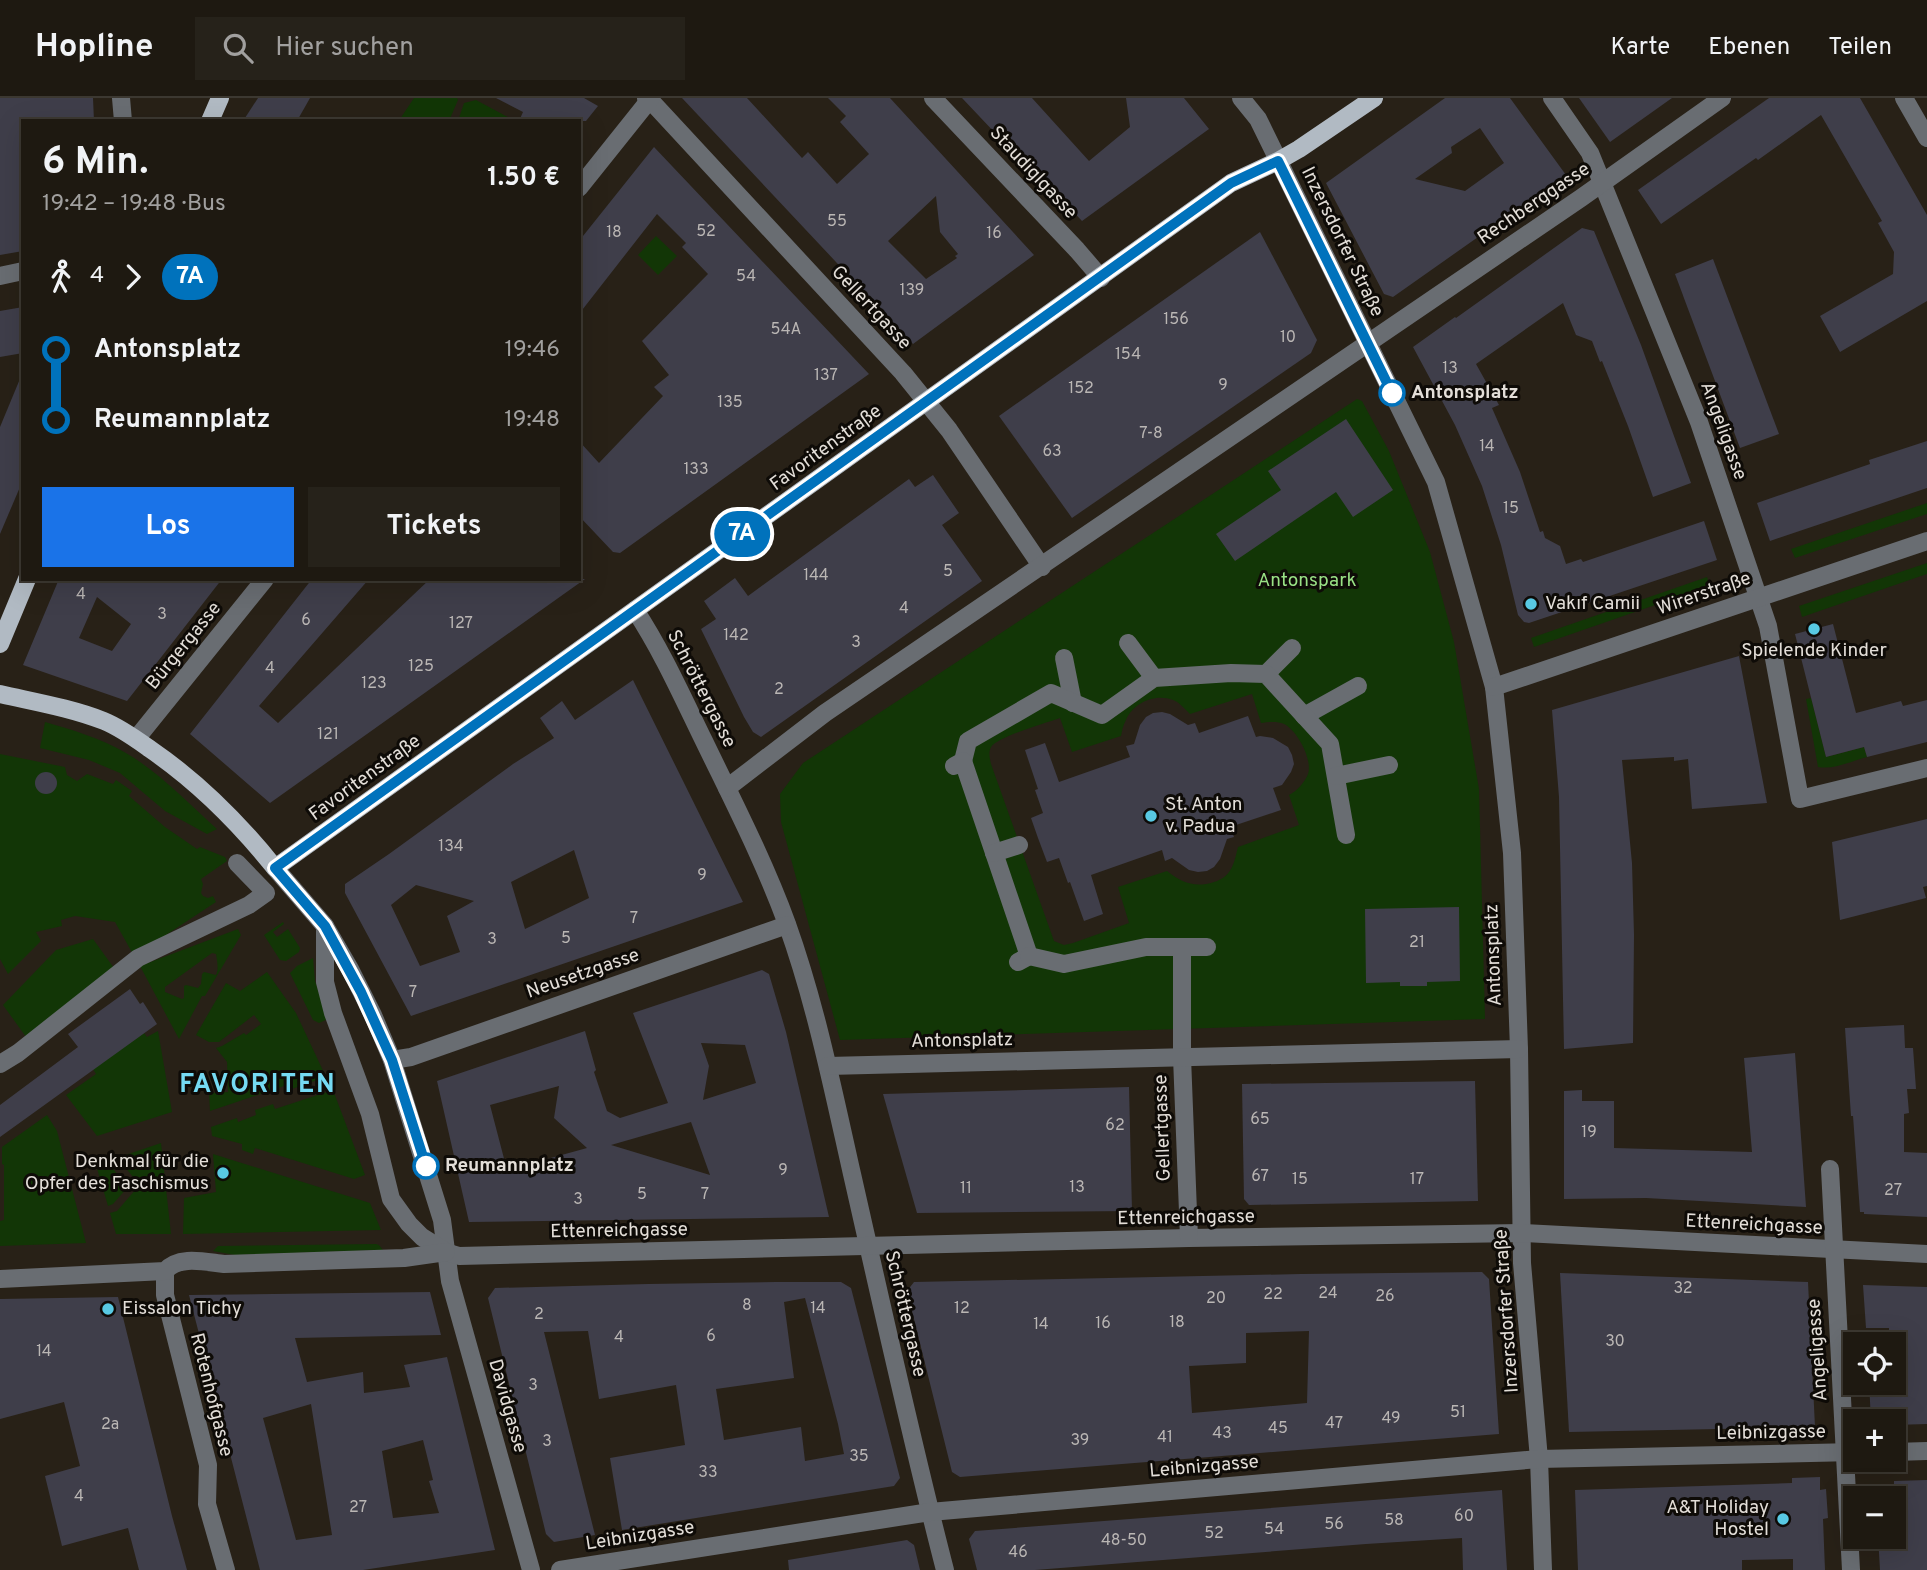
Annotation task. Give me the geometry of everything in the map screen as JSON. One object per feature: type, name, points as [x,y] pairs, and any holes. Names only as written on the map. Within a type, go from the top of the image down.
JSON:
[{"type":"main road","points":[[211,119],[220,98]]},
{"type":"main road","name":"Favoritenstraße","points":[[275,868],[1231,183],[1278,161],[1374,98]]},
{"type":"main road","points":[[0,644],[26,581]]},
{"type":"main road","points":[[0,694],[73,710],[107,722],[136,738],[207,795],[249,836],[275,868]]},
{"type":"street","points":[[121,98],[123,119]]},
{"type":"street","name":"Staudiglgasse","points":[[933,98],[1101,278]]},
{"type":"street","name":"Inzersdorfer Straße","points":[[1241,98],[1258,119],[1368,343]]},
{"type":"street","name":"Angeligasse","points":[[1552,98],[1590,153],[1699,422],[1768,626],[1800,799],[1927,768]]},
{"type":"street","name":"Rechberggasse","points":[[1368,343],[1603,183],[1721,98]]},
{"type":"street","points":[[1904,98],[1927,138]]},
{"type":"street","points":[[581,185],[649,99]]},
{"type":"street","name":"Gellertgasse","points":[[649,99],[902,373],[948,430],[1042,567]]},
{"type":"street","points":[[0,276],[21,271]]},
{"type":"street","points":[[828,1066],[803,973],[773,886],[727,788],[825,713],[1368,343]]},
{"type":"street","name":"Antonsplatz","points":[[828,1066],[1518,1049],[1511,846],[1494,687],[1436,482],[1368,343]]},
{"type":"street","name":"Wirerstraße","points":[[1494,687],[1927,541]]},
{"type":"street","name":"Bürgergasse","points":[[136,738],[263,581]]},
{"type":"street","name":"Schröttergasse","points":[[635,610],[655,640],[727,788]]},
{"type":"street","points":[[1128,643],[1154,678]]},
{"type":"street","points":[[1266,674],[1292,648]]},
{"type":"street","points":[[1065,658],[1073,703]]},
{"type":"street","points":[[1207,947],[1146,947],[1064,964],[1023,959],[994,853],[958,764],[968,741],[1051,693],[1102,715],[1154,678],[1230,673],[1266,674],[1330,744],[1346,835]]},
{"type":"street","points":[[1304,716],[1358,685]]},
{"type":"street","points":[[1336,776],[1389,765]]},
{"type":"street","points":[[994,853],[1019,845]]},
{"type":"street","points":[[0,1063],[18,1053],[138,958],[249,905],[266,893],[237,863]]},
{"type":"street","points":[[275,868],[325,926],[373,1015],[392,1060],[442,1220],[446,1252]]},
{"type":"street","name":"Neusetzgasse","points":[[392,1060],[411,1057],[787,925]]},
{"type":"street","points":[[325,926],[325,982],[332,1013],[370,1114],[391,1199],[422,1237],[446,1252]]},
{"type":"street","points":[[1182,947],[1182,1058]]},
{"type":"street","name":"Inzersdorfer Straße","points":[[1518,1049],[1522,1263],[1539,1459],[1544,1570]]},
{"type":"street","name":"Gellertgasse","points":[[1182,1058],[1189,1238]]},
{"type":"street","name":"Schröttergasse","points":[[828,1066],[945,1570]]},
{"type":"street","name":"Angeligasse","points":[[1830,1169],[1833,1250],[1847,1409]]},
{"type":"street","name":"Ettenreichgasse","points":[[446,1252],[459,1256],[1189,1238],[1522,1233],[1927,1254]]},
{"type":"street","points":[[0,1279],[165,1271],[170,1265],[179,1262],[224,1264],[390,1259],[446,1252]]},
{"type":"street","name":"Davidgasse","points":[[446,1252],[450,1281],[531,1570]]},
{"type":"street","name":"Rotenhofgasse","points":[[165,1271],[164,1289],[208,1465],[207,1504],[226,1570]]},
{"type":"street","points":[[1906,1451],[1927,1451]]},
{"type":"street","name":"Leibnizgasse","points":[[560,1570],[930,1512],[1539,1459],[1843,1452]]},
{"type":"street","name":"Angeligasse","points":[[1851,1472],[1851,1570]]},
{"type":"green space","points":[[414,98],[458,100],[450,119],[400,119]]},
{"type":"green space","points":[[476,100],[511,119],[459,119],[464,103]]},
{"type":"green space","points":[[656,236],[677,256],[658,275],[638,255]]},
{"type":"green space","name":"Antonspark","points":[[1357,399],[1362,401],[1389,451],[1430,552],[1454,642],[1479,789],[1485,1019],[840,1040],[781,822],[780,794],[803,763]],"holes":[[[1252,694],[1261,723],[1278,722],[1289,727],[1306,754],[1308,774],[1300,786],[1289,795],[1299,825],[1238,847],[1231,869],[1217,881],[1207,884],[1189,883],[1167,871],[1118,887],[1129,923],[1073,943],[1064,945],[1054,941],[991,764],[991,747],[1012,735],[1060,718],[1072,752],[1121,736],[1129,714],[1139,704],[1159,698],[1175,701],[1190,714]]]},
{"type":"green space","points":[[1927,503],[1927,514],[1795,558],[1791,549]]},
{"type":"green space","points":[[1927,563],[1927,574],[1802,617],[1799,606]]},
{"type":"green space","points":[[1707,577],[1710,586],[1534,647],[1531,638]]},
{"type":"green space","points":[[1811,698],[1826,757],[1864,747],[1867,757],[1836,766],[1818,767],[1806,699]]},
{"type":"green space","points":[[45,722],[97,739],[126,753],[162,779],[217,829],[207,834],[165,811],[120,773],[89,760],[40,748]]},
{"type":"green space","points":[[0,754],[65,767],[67,775],[77,781],[87,774],[113,784],[116,780],[132,791],[129,796],[165,827],[197,849],[200,847],[225,857],[227,861],[201,879],[201,893],[208,898],[213,896],[216,902],[134,956],[115,922],[75,916],[61,920],[62,926],[36,932],[41,941],[8,974],[0,959]]},
{"type":"green space","points":[[283,922],[284,924],[273,932],[277,937],[288,929],[300,948],[299,952],[286,961],[280,960],[264,935]]},
{"type":"green space","points":[[238,929],[241,935],[205,996],[202,996],[179,1039],[140,966]],"holes":[[[212,953],[216,954],[216,975],[204,972],[198,988],[184,986],[182,999],[165,992],[165,987]]]},
{"type":"green space","points":[[93,939],[114,968],[29,1041],[3,1005],[56,950]]},
{"type":"green space","points":[[313,958],[315,981],[328,1019],[319,1023],[313,1020],[290,973]]},
{"type":"green space","points":[[267,972],[296,1013],[326,1077],[286,1091],[284,1086],[210,1111],[209,1093],[228,1092],[227,1062],[216,1048],[244,1033],[246,1035],[261,1024],[254,1015],[219,1042],[209,1042],[196,1035],[226,983],[240,991]]},
{"type":"green space","points":[[158,1031],[172,1112],[97,1136],[66,1095],[96,1074],[93,1069],[144,1033],[147,1037]]},
{"type":"green space","points":[[333,1090],[365,1175],[354,1179],[255,1148],[253,1154],[242,1150],[242,1144],[212,1136],[211,1127],[237,1118],[238,1122],[256,1115],[255,1110],[273,1104],[275,1109]]},
{"type":"green space","points":[[47,1115],[57,1131],[86,1243],[0,1246],[0,1221],[4,1220],[2,1147]]},
{"type":"green space","points":[[161,1143],[171,1234],[116,1234],[110,1213],[117,1211],[136,1189],[130,1180],[133,1177],[120,1161],[112,1167],[127,1188],[108,1206],[96,1165]]},
{"type":"green space","points":[[213,1154],[370,1203],[381,1230],[183,1234],[184,1198],[216,1192]]},
{"type":"green space","points":[[376,1244],[383,1250],[235,1255],[213,1251],[218,1246]]},
{"type":"building","points":[[0,98],[93,98],[94,119],[21,119],[21,251],[0,255]]},
{"type":"building","points":[[258,98],[310,98],[298,119],[244,119]]},
{"type":"building","points":[[496,98],[584,98],[598,106],[586,121],[520,119],[523,112]]},
{"type":"building","points":[[682,98],[747,98],[802,158],[808,152],[837,184],[869,154],[840,122],[846,116],[828,98],[890,98],[1034,255],[913,344]],"holes":[[[936,196],[940,232],[958,254],[955,256],[957,258],[926,279],[888,241]]]},
{"type":"building","points":[[962,98],[1032,98],[1089,161],[1130,127],[1126,98],[1184,98],[1209,129],[1082,221]]},
{"type":"building","points":[[1445,98],[1510,98],[1566,175],[1393,297],[1384,294],[1326,183]],"holes":[[[1480,128],[1504,163],[1465,191],[1415,179],[1452,153],[1451,147]]]},
{"type":"building","points":[[1579,98],[1672,98],[1610,142]]},
{"type":"building","points":[[1769,98],[1860,98],[1927,215],[1927,301],[1840,352],[1820,316],[1893,274],[1894,252],[1878,223],[1882,221],[1821,115],[1661,224],[1638,190]]},
{"type":"building","points":[[654,147],[869,374],[620,553],[613,552],[581,518],[581,443],[599,463],[663,396],[654,387],[669,375],[642,341],[708,274],[682,247],[686,243],[657,214],[581,311],[581,238]]},
{"type":"building","points":[[1582,228],[1594,231],[1641,345],[1691,483],[1653,497],[1602,361],[1600,362],[1592,341],[1576,335],[1563,303],[1476,364],[1499,405],[1492,408],[1520,472],[1540,532],[1543,531],[1545,538],[1560,546],[1566,564],[1581,559],[1583,562],[1704,521],[1717,560],[1529,623],[1524,622],[1518,615],[1501,545],[1482,486],[1455,425],[1413,347]]},
{"type":"building","points":[[1260,232],[1317,340],[1311,353],[1072,518],[999,416]]},
{"type":"building","points":[[1713,259],[1779,434],[1740,448],[1675,274]]},
{"type":"building","points":[[21,307],[21,353],[0,357],[0,311]]},
{"type":"building","points":[[21,376],[21,485],[0,534],[0,427]]},
{"type":"building","points":[[1346,419],[1393,490],[1353,517],[1336,492],[1235,561],[1216,534],[1281,490],[1268,471]]},
{"type":"building","points":[[1927,441],[1927,488],[1770,541],[1757,503]]},
{"type":"building","points":[[933,475],[959,513],[942,525],[982,581],[761,737],[753,732],[701,629],[716,619],[704,601],[735,578],[748,596],[909,479],[915,487]]},
{"type":"building","points":[[585,579],[270,803],[190,734],[310,581],[367,581],[259,706],[278,723],[428,581]]},
{"type":"building","points":[[58,581],[220,581],[127,701],[23,665]],"holes":[[[97,597],[131,624],[112,651],[79,638]]]},
{"type":"building","points":[[1833,624],[1856,713],[1901,701],[1903,706],[1927,700],[1927,742],[1867,757],[1864,747],[1826,757],[1795,634]]},
{"type":"building","points":[[1739,656],[1767,803],[1692,809],[1688,759],[1674,761],[1674,757],[1622,760],[1632,863],[1633,1043],[1564,1049],[1559,797],[1552,710]]},
{"type":"building","points":[[633,680],[743,902],[411,1016],[345,893],[345,884],[513,764],[554,738],[540,718],[562,701],[575,720]],"holes":[[[574,850],[589,898],[525,929],[511,882]],[[416,885],[474,901],[447,916],[460,952],[420,966],[391,905]]]},
{"type":"building","name":"St. Anton v. Padua","points":[[1162,712],[1188,725],[1195,723],[1199,733],[1248,716],[1256,737],[1273,738],[1288,747],[1294,764],[1282,785],[1273,788],[1281,810],[1230,827],[1234,837],[1227,839],[1220,859],[1207,871],[1189,870],[1172,858],[1165,861],[1162,850],[1091,875],[1103,914],[1084,921],[1059,858],[1047,862],[1031,818],[1043,813],[1025,750],[1045,743],[1059,782],[1130,757],[1126,746],[1134,744],[1140,725],[1146,717]]},
{"type":"building","points":[[46,772],[54,775],[57,783],[54,791],[46,794],[38,791],[35,783],[38,775]]},
{"type":"building","points":[[1927,819],[1927,886],[1923,887],[1926,898],[1840,920],[1832,842]]},
{"type":"building","points":[[1459,907],[1460,981],[1427,982],[1427,986],[1400,986],[1400,982],[1366,983],[1365,909]]},
{"type":"building","points":[[762,970],[769,974],[786,1032],[829,1217],[469,1222],[437,1081],[585,1031],[596,1070],[594,1072],[607,1111],[620,1118],[668,1103],[633,1013]],"holes":[[[701,1043],[745,1045],[756,1083],[703,1100],[709,1066]],[[559,1086],[554,1118],[587,1148],[507,1170],[490,1105]],[[691,1122],[710,1175],[611,1145]]]},
{"type":"building","points":[[130,989],[140,1004],[143,1002],[157,1024],[0,1137],[0,1105],[78,1047],[68,1034]]},
{"type":"building","points":[[1904,1025],[1905,1048],[1913,1048],[1916,1089],[1907,1089],[1909,1113],[1904,1114],[1904,1152],[1927,1153],[1927,1217],[1860,1212],[1845,1028]]},
{"type":"building","points":[[1795,1053],[1806,1207],[1646,1198],[1564,1199],[1564,1091],[1582,1090],[1582,1101],[1614,1101],[1614,1148],[1752,1152],[1744,1058]]},
{"type":"building","points":[[1475,1081],[1478,1201],[1249,1205],[1244,1199],[1242,1084]]},
{"type":"building","points":[[1129,1087],[1132,1211],[917,1213],[883,1094]]},
{"type":"building","points":[[1482,1272],[1489,1279],[1499,1434],[960,1477],[952,1472],[907,1291],[914,1282]],"holes":[[[1309,1331],[1307,1403],[1192,1413],[1189,1366],[1246,1363],[1246,1333]]]},
{"type":"building","points":[[1560,1273],[1808,1282],[1815,1427],[1569,1432]]},
{"type":"building","points":[[841,1282],[851,1288],[900,1478],[894,1486],[622,1530],[610,1458],[685,1445],[676,1385],[599,1399],[588,1331],[544,1332],[595,1535],[554,1542],[546,1534],[488,1298],[495,1288]],"holes":[[[805,1298],[844,1454],[805,1461],[801,1427],[724,1440],[716,1389],[794,1378],[784,1302]]]},
{"type":"building","points":[[1863,1285],[1927,1287],[1927,1424],[1906,1425],[1906,1409],[1870,1409],[1870,1395],[1906,1395],[1906,1332],[1889,1332],[1889,1328],[1866,1328]]},
{"type":"building","points":[[430,1292],[441,1335],[295,1338],[307,1382],[363,1372],[364,1393],[410,1387],[404,1365],[447,1357],[495,1550],[363,1570],[260,1570],[189,1295]],"holes":[[[311,1404],[332,1535],[296,1540],[263,1418]],[[423,1440],[433,1480],[429,1481],[439,1513],[393,1518],[382,1451]]]},
{"type":"building","points":[[118,1297],[187,1570],[139,1570],[128,1528],[62,1546],[45,1476],[80,1466],[64,1402],[0,1419],[0,1299]]},
{"type":"building","points":[[1820,1477],[1820,1490],[1826,1489],[1828,1518],[1823,1519],[1825,1570],[1793,1570],[1793,1559],[1742,1560],[1742,1570],[1578,1570],[1575,1490],[1792,1483],[1792,1478]]},
{"type":"building","points":[[1927,1480],[1927,1570],[1880,1570],[1879,1549],[1906,1549],[1906,1486],[1894,1486],[1894,1481]]},
{"type":"building","points":[[1502,1490],[1507,1570],[1463,1570],[1462,1538],[1035,1570],[977,1570],[969,1539],[975,1531]]},
{"type":"building","points":[[907,1540],[914,1545],[920,1570],[789,1570],[788,1560]]},
{"type":"bus line","name":"7A","points":[[426,1166],[392,1060],[350,969],[325,926],[275,868],[1231,183],[1278,161],[1392,393]]},
{"type":"place","name":"Antonsplatz","points":[[1392,393]]},
{"type":"place","name":"Vakıf Camii","points":[[1531,604]]},
{"type":"place","name":"Spielende Kinder","points":[[1814,629]]},
{"type":"place","name":"St. Anton v. Padua","points":[[1151,816]]},
{"type":"place","name":"Reumannplatz","points":[[426,1166]]},
{"type":"place","name":"Denkmal für die Opfer des Faschismus","points":[[223,1173]]},
{"type":"place","name":"Eissalon Tichy","points":[[108,1309]]},
{"type":"place","name":"A&T Holiday Hostel","points":[[1783,1519]]},
{"type":"district","name":"FAVORITEN","points":[[258,1085]]}]
